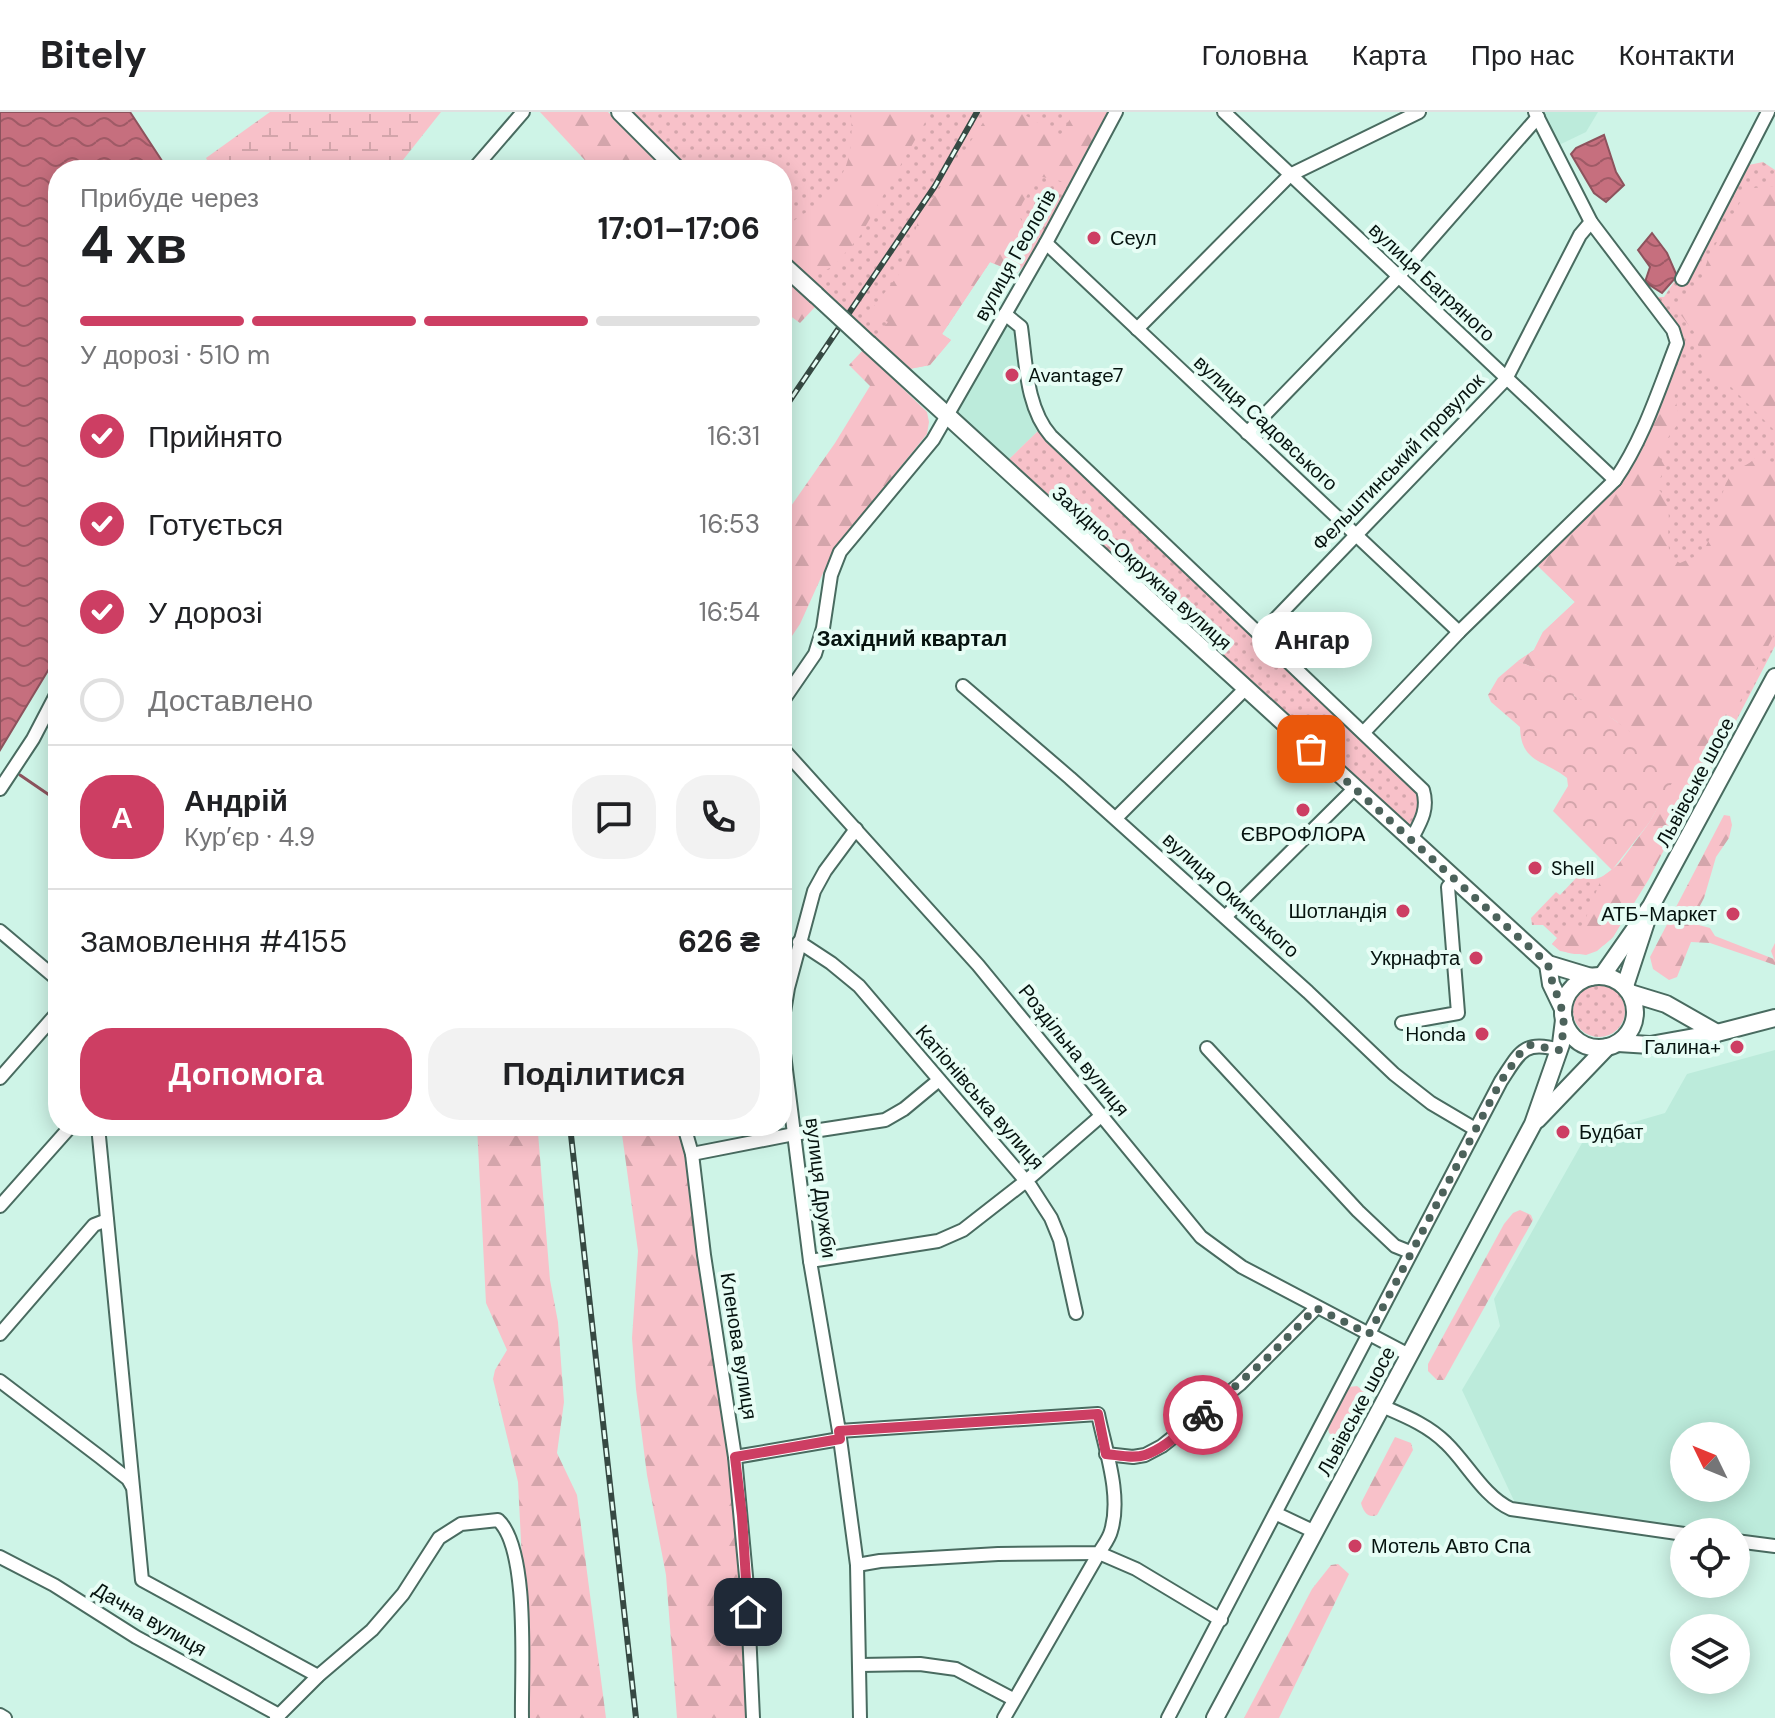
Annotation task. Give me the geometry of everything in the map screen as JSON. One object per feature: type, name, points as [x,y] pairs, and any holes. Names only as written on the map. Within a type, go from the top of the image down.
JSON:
[{"type":"main road","points":[[620,112],[668,160]]},
{"type":"main road","name":"Західно-Окружна вулиця","points":[[792,273],[1548,964],[1596,976]]},
{"type":"main road","name":"Львівське шосе","points":[[1596,976],[1651,906],[1775,677]]},
{"type":"main road","name":"Львівське шосе","points":[[1628,990],[1651,906]]},
{"type":"main road","points":[[1548,964],[1551,984],[1576,1039],[1596,1048],[1650,1045],[1717,1033],[1775,1018]]},
{"type":"main road","points":[[1564,1015],[1572,988],[1596,976],[1613,978],[1628,990],[1666,1004],[1717,1033]]},
{"type":"main road","points":[[1612,1045],[1632,1026],[1635,1015],[1628,990]]},
{"type":"main road","name":"Львівське шосе","points":[[1215,1718],[1533,1124],[1559,1050],[1564,1015]]},
{"type":"main road","name":"Львівське шосе","points":[[1533,1124],[1612,1045]]},
{"type":"street","points":[[482,160],[523,112]]},
{"type":"street","name":"вулиця Геологів","points":[[792,687],[815,654],[823,628],[831,575],[840,552],[933,440],[1046,243],[1116,112]]},
{"type":"street","name":"вулиця Багряного","points":[[1224,112],[1615,480]]},
{"type":"street","points":[[1137,329],[1290,175],[1419,112]]},
{"type":"street","points":[[1682,279],[1768,112]]},
{"type":"street","points":[[1247,433],[1397,278],[1537,115],[1591,222],[1673,330],[1677,343],[1662,382],[1626,464],[1615,480],[1459,632],[1364,732]]},
{"type":"street","name":"Фельштинський провулок","points":[[1261,634],[1506,379],[1580,235],[1591,222]]},
{"type":"street","name":"вулиця Садовського","points":[[1046,243],[1459,632]]},
{"type":"street","points":[[1005,314],[1021,327],[1035,408],[1043,427],[1423,790],[1425,815],[1411,840]]},
{"type":"street","name":"вулиця Окинського","points":[[963,686],[1116,818],[1394,1074],[1431,1103],[1475,1129]]},
{"type":"street","points":[[1116,818],[1245,689]]},
{"type":"street","points":[[0,789],[48,710]]},
{"type":"street","name":"Роздільна вулиця","points":[[792,759],[978,965],[1201,1237],[1242,1267],[1409,1355]]},
{"type":"street","points":[[1225,917],[1355,788]]},
{"type":"street","name":"вулиця Дружби","points":[[792,975],[814,891],[856,829]]},
{"type":"street","points":[[1402,1023],[1458,1013],[1448,887],[1455,879]]},
{"type":"street","points":[[2,936],[48,972]]},
{"type":"street","name":"Катіонівська вулиця","points":[[799,942],[859,986],[1026,1181],[1051,1218],[1060,1240],[1076,1313]]},
{"type":"street","points":[[0,1078],[48,1023]]},
{"type":"street","points":[[1168,1718],[1501,1081],[1521,1052],[1530,1045],[1559,1050]]},
{"type":"street","points":[[1207,1048],[1358,1211],[1395,1246],[1410,1252]]},
{"type":"street","points":[[794,1134],[885,1120],[904,1109],[939,1080]]},
{"type":"street","points":[[810,1261],[938,1241],[963,1230],[1026,1181],[1102,1115]]},
{"type":"street","name":"вулиця Дружби","points":[[792,1118],[810,1261],[839,1435],[869,1563],[860,1665],[860,1718]]},
{"type":"street","points":[[0,1206],[62,1136]]},
{"type":"street","points":[[99,1136],[142,1580],[318,1676]]},
{"type":"street","name":"Кленова вулиця","points":[[687,1136],[692,1154],[735,1457],[747,1587],[753,1718]]},
{"type":"street","points":[[692,1154],[784,1136]]},
{"type":"street","points":[[0,1334],[94,1225],[107,1220]]},
{"type":"street","points":[[1106,1454],[1133,1457],[1162,1446],[1240,1384],[1316,1308]]},
{"type":"street","points":[[0,1381],[128,1479],[133,1489]]},
{"type":"street","points":[[1382,1406],[1420,1423],[1444,1441],[1495,1498],[1511,1509],[1670,1532]]},
{"type":"street","points":[[735,1457],[839,1435],[1098,1414],[1112,1486],[1114,1520],[1110,1534],[1069,1600],[1004,1718]]},
{"type":"street","points":[[1277,1514],[1315,1532]]},
{"type":"street","points":[[278,1717],[318,1676],[372,1630],[403,1594],[439,1538],[461,1524],[498,1520],[506,1527],[512,1540],[517,1578],[523,1633],[522,1718]]},
{"type":"street","points":[[1750,1543],[1775,1546]]},
{"type":"street","points":[[869,1563],[1046,1552],[1099,1553],[1136,1569],[1221,1620]]},
{"type":"street","name":"Дачна вулиця","points":[[0,1557],[54,1585],[136,1637],[278,1717]]},
{"type":"street","points":[[860,1665],[920,1664],[956,1669],[1013,1699]]},
{"type":"shaded area","points":[[1544,112],[1598,112],[1586,132],[1559,145]]},
{"type":"shaded area","points":[[1006,319],[1017,329],[1040,429],[1004,464],[951,416]]},
{"type":"shaded area","points":[[1775,1050],[1773,1540],[1750,1537],[1750,1518],[1670,1518],[1670,1526],[1516,1505],[1462,1390],[1500,1326],[1494,1299],[1586,1136],[1665,1113],[1687,1074]]},
{"type":"green space","points":[[270,112],[441,112],[403,160],[206,158]]},
{"type":"green space","points":[[540,112],[608,112],[658,160],[585,160]]},
{"type":"green space","points":[[626,112],[1112,112],[1042,241],[1017,273],[990,262],[942,334],[951,340],[930,365],[909,369],[792,265],[792,160],[674,160]]},
{"type":"green space","points":[[851,112],[931,112],[860,236],[833,267],[814,274],[792,255],[792,222],[834,188],[845,168],[851,136]]},
{"type":"green space","points":[[990,112],[1020,112],[1060,136],[1074,112],[1112,112],[1074,184],[1038,176],[1017,213],[1028,231],[1042,241],[1033,256],[1017,273],[990,262],[942,334],[951,340],[930,365],[909,369],[875,337],[888,322],[880,318],[865,318],[906,265],[918,221]]},
{"type":"green space","points":[[1763,162],[1775,170],[1775,646],[1710,771],[1613,937],[1592,952],[1568,953],[1552,944],[1557,938],[1543,925],[1532,925],[1531,918],[1556,892],[1560,895],[1579,875],[1591,879],[1610,871],[1630,850],[1660,806],[1617,721],[1574,696],[1571,684],[1518,661],[1534,650],[1543,632],[1575,602],[1537,565],[1624,477],[1663,395],[1678,349],[1657,297],[1664,297],[1674,282],[1690,269],[1744,166]]},
{"type":"green space","points":[[1775,186],[1775,431],[1731,387],[1707,373],[1694,332],[1677,310],[1702,277],[1709,256],[1746,192]]},
{"type":"green space","points":[[792,286],[815,307],[800,323],[792,317]]},
{"type":"green space","points":[[863,350],[927,412],[927,434],[833,551],[792,636],[792,505],[870,386],[849,365]]},
{"type":"green space","points":[[1669,370],[1682,376],[1674,393],[1680,421],[1657,453],[1666,468],[1655,487],[1667,502],[1672,559],[1680,563],[1703,553],[1717,522],[1725,485],[1734,472],[1756,457],[1775,463],[1775,633],[1649,879],[1613,937],[1597,951],[1586,955],[1560,951],[1552,944],[1565,930],[1581,930],[1602,877],[1618,865],[1649,823],[1679,769],[1601,710],[1574,696],[1571,684],[1518,661],[1534,650],[1543,632],[1575,602],[1537,565],[1624,477],[1663,395]]},
{"type":"green space","points":[[1040,429],[1413,784],[1422,800],[1410,834],[1004,464]]},
{"type":"green space","points":[[1518,661],[1572,684],[1574,696],[1601,710],[1680,769],[1649,823],[1612,870],[1553,811],[1568,786],[1567,778],[1529,754],[1521,739],[1520,727],[1491,702],[1488,695],[1498,678]]},
{"type":"green space","points":[[1724,815],[1730,816],[1732,825],[1729,838],[1716,857],[1704,898],[1691,923],[1710,928],[1715,936],[1774,959],[1771,951],[1775,943],[1775,965],[1710,943],[1691,942],[1677,977],[1669,980],[1653,969],[1650,957]]},
{"type":"green space","points":[[1599,985],[1617,993],[1625,1011],[1617,1029],[1599,1037],[1581,1029],[1573,1011],[1581,993]]},
{"type":"green space","points":[[478,1136],[538,1136],[564,1402],[557,1453],[577,1495],[606,1718],[530,1718],[518,1482],[493,1379],[507,1350],[486,1303]]},
{"type":"green space","points":[[622,1136],[686,1136],[721,1359],[753,1718],[677,1718],[666,1575],[647,1475],[636,1389],[632,1338],[638,1251]]},
{"type":"green space","points":[[1520,1210],[1531,1215],[1533,1220],[1444,1380],[1437,1380],[1428,1371],[1428,1364],[1504,1224]]},
{"type":"green space","points":[[1357,1386],[1365,1392],[1359,1412],[1348,1430],[1336,1437],[1329,1433],[1331,1414],[1349,1387]]},
{"type":"green space","points":[[1395,1437],[1411,1443],[1413,1450],[1377,1515],[1371,1516],[1361,1503]]},
{"type":"green space","points":[[1338,1564],[1349,1574],[1279,1718],[1244,1718],[1312,1589],[1331,1565]]},
{"type":"water","points":[[0,112],[130,112],[161,160],[48,160],[48,671],[0,750]]},
{"type":"water","points":[[1604,135],[1616,172],[1624,185],[1606,202],[1594,193],[1571,154],[1576,148]]},
{"type":"water","points":[[1652,233],[1667,253],[1677,276],[1662,293],[1645,282],[1650,267],[1638,250]]},
{"type":"waterway","points":[[20,775],[48,794]]},
{"type":"railway","points":[[792,397],[935,186],[977,112]]},
{"type":"railway","points":[[571,1136],[636,1718]]},
{"type":"way so far","points":[[1203,1415],[1240,1384],[1316,1308],[1369,1334],[1501,1081],[1521,1052],[1530,1045],[1559,1050],[1561,1044],[1563,1009],[1551,984],[1548,964],[1311,749]]},
{"type":"place","name":"Сеул","points":[[1094,238]]},
{"type":"place","name":"Avantage7","points":[[1012,375]]},
{"type":"place","name":"Ангар","points":[[1311,749]]},
{"type":"place","name":"ЄВРОФЛОРА","points":[[1303,810]]},
{"type":"place","name":"Shell","points":[[1535,868]]},
{"type":"place","name":"Шотландія","points":[[1403,911]]},
{"type":"place","name":"АТБ-Маркет","points":[[1733,914]]},
{"type":"place","name":"Укрнафта","points":[[1476,958]]},
{"type":"place","name":"Honda","points":[[1482,1034]]},
{"type":"place","name":"Галина+","points":[[1737,1047]]},
{"type":"place","name":"Будбат","points":[[1563,1132]]},
{"type":"place","name":"Мотель Авто Спа","points":[[1355,1546]]},
{"type":"district","name":"Західний квартал","points":[[912,638]]},
{"type":"route","points":[[748,1612],[735,1457],[840,1439],[839,1431],[1098,1414],[1106,1454],[1133,1457],[1162,1446],[1203,1415]]}]
